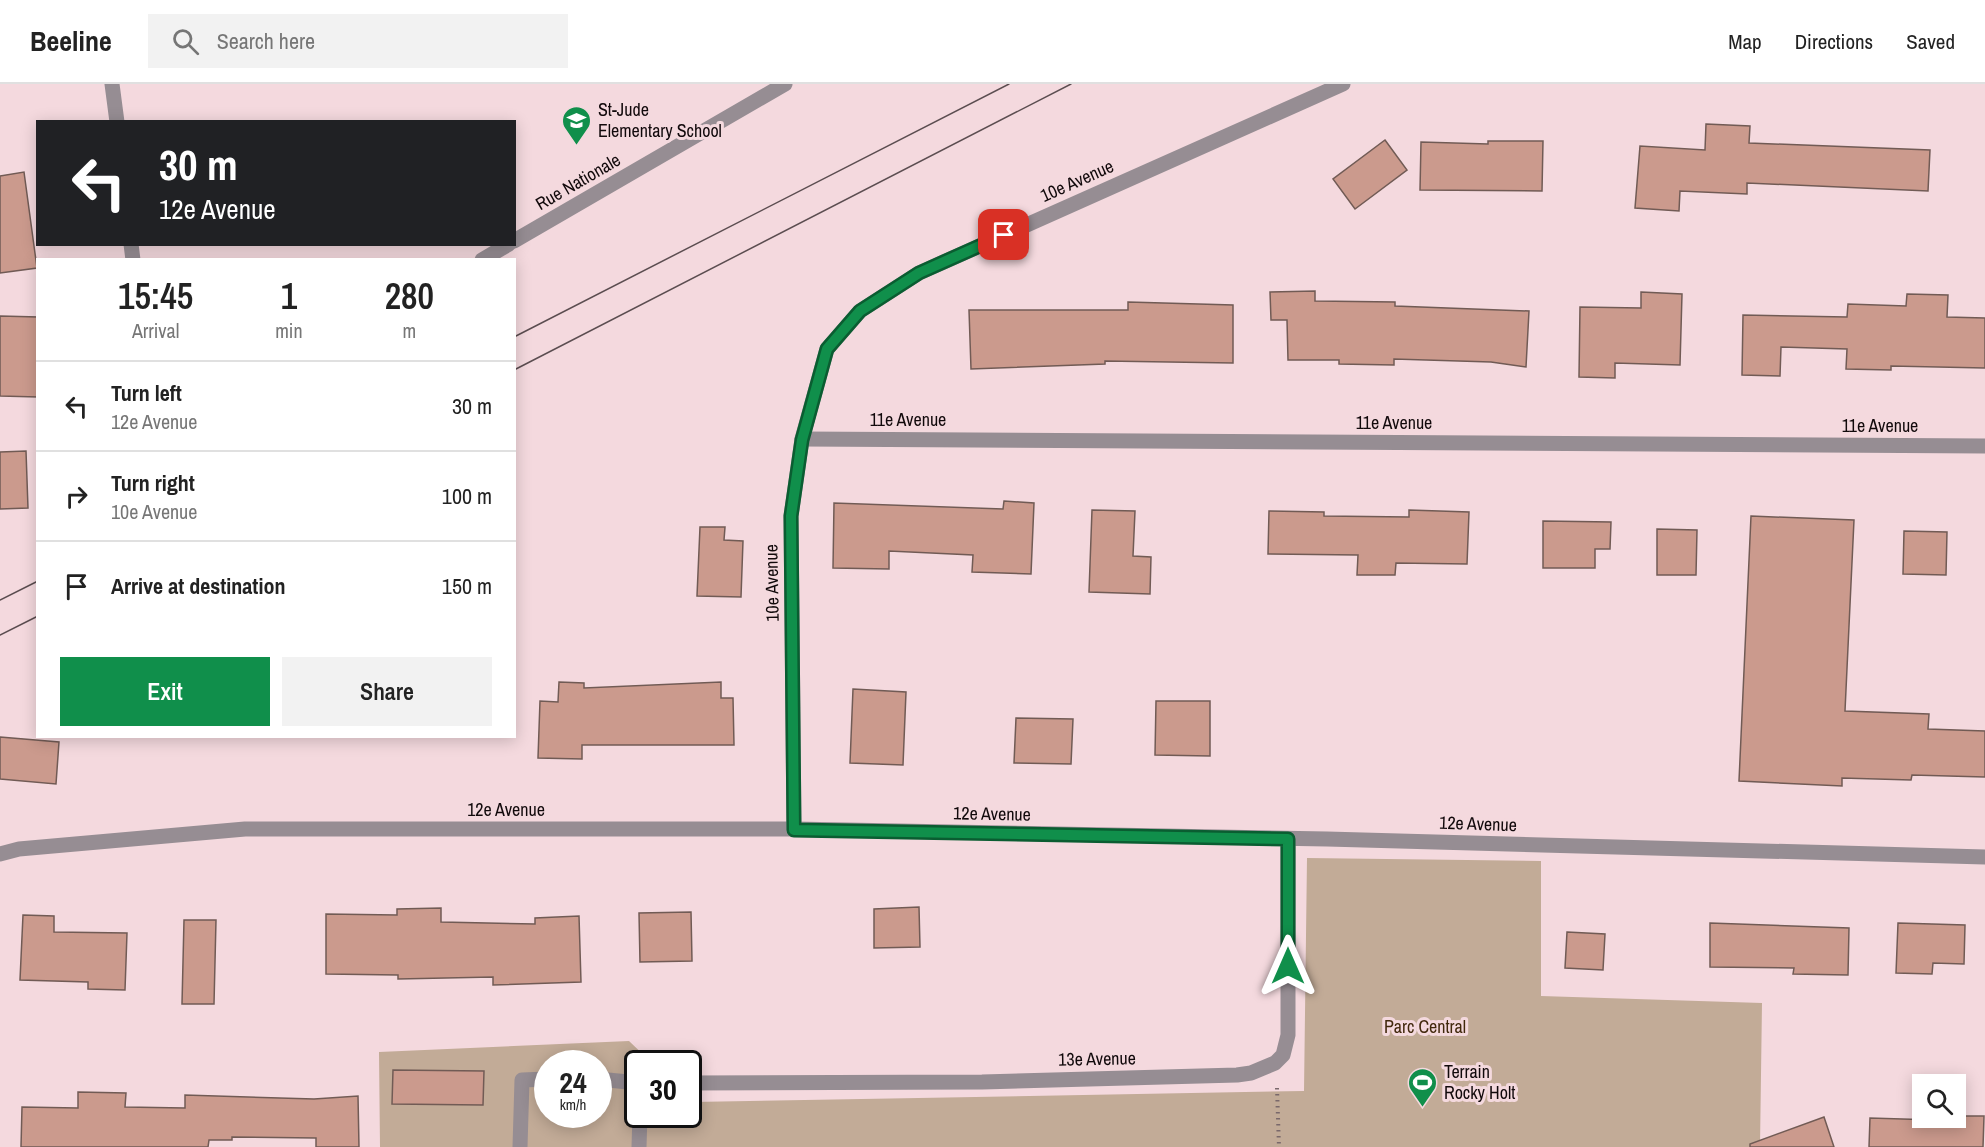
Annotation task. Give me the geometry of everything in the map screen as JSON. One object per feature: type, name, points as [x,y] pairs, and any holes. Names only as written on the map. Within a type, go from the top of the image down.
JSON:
[{"type":"street","points":[[112,84],[117,120]]},
{"type":"street","name":"Rue Nationale","points":[[516,240],[785,84]]},
{"type":"street","name":"10e Avenue","points":[[794,830],[791,516],[802,440],[827,349],[860,311],[919,273],[1343,84]]},
{"type":"street","points":[[485,258],[506,246]]},
{"type":"street","name":"11e Avenue","points":[[802,440],[1985,446]]},
{"type":"street","name":"12e Avenue","points":[[0,854],[19,849],[245,829],[794,830],[1288,839],[1985,857]]},
{"type":"street","name":"13e Avenue","points":[[702,1083],[970,1082],[1196,1077],[1237,1075],[1261,1069],[1275,1063],[1283,1055],[1288,1035],[1288,839]]},
{"type":"street","points":[[520,1147],[522,1080],[534,1080]]},
{"type":"street","points":[[639,1147],[640,1128]]},
{"type":"path","points":[[1277,1083],[1279,1147]]},
{"type":"green space","name":"Parc Central","points":[[1307,858],[1541,861],[1541,996],[1762,1003],[1760,1147],[380,1147],[379,1052],[629,1041],[638,1050],[624,1050],[624,1128],[702,1128],[702,1102],[1304,1091]]},
{"type":"building","points":[[1706,124],[1750,126],[1749,143],[1930,150],[1928,191],[1747,183],[1747,194],[1680,191],[1679,211],[1635,208],[1640,146],[1705,150]]},
{"type":"building","points":[[1385,140],[1407,170],[1355,209],[1333,179]]},
{"type":"building","points":[[1488,141],[1543,141],[1542,191],[1420,190],[1421,142],[1488,144]]},
{"type":"building","points":[[24,172],[36,268],[0,273],[0,176]]},
{"type":"building","points":[[1315,291],[1315,301],[1395,302],[1395,306],[1529,311],[1526,367],[1491,362],[1394,359],[1394,365],[1339,364],[1339,360],[1288,360],[1287,320],[1271,320],[1270,292]]},
{"type":"building","points":[[1641,292],[1682,294],[1680,365],[1615,363],[1615,378],[1579,377],[1580,307],[1641,308]]},
{"type":"building","points":[[1907,294],[1948,295],[1947,317],[1985,318],[1985,368],[1891,366],[1891,370],[1846,369],[1847,349],[1781,347],[1780,376],[1742,375],[1743,315],[1847,317],[1848,304],[1906,306]]},
{"type":"building","points":[[1128,302],[1233,305],[1233,363],[1105,361],[1105,364],[971,369],[969,310],[1128,310]]},
{"type":"building","points":[[0,316],[36,317],[36,397],[0,396]]},
{"type":"building","points":[[26,451],[28,508],[0,509],[0,452]]},
{"type":"building","points":[[1004,501],[1034,503],[1031,574],[972,572],[973,555],[889,551],[889,569],[833,568],[834,503],[1003,509]]},
{"type":"building","points":[[1092,510],[1135,511],[1133,556],[1151,557],[1150,594],[1089,592]]},
{"type":"building","points":[[1409,510],[1469,512],[1467,564],[1396,563],[1395,575],[1357,575],[1358,555],[1268,554],[1269,511],[1324,512],[1324,516],[1409,517]]},
{"type":"building","points":[[1751,516],[1854,520],[1845,711],[1929,714],[1928,729],[1985,731],[1985,777],[1912,775],[1911,780],[1842,778],[1842,786],[1739,781]]},
{"type":"building","points":[[1543,521],[1611,522],[1610,549],[1595,549],[1595,568],[1543,568]]},
{"type":"building","points":[[700,527],[725,527],[724,540],[743,541],[741,597],[697,596]]},
{"type":"building","points":[[1657,529],[1697,530],[1696,575],[1657,575]]},
{"type":"building","points":[[1904,531],[1947,532],[1946,575],[1903,574]]},
{"type":"building","points":[[559,682],[584,683],[584,688],[721,682],[721,698],[733,698],[734,745],[582,745],[582,759],[538,758],[540,701],[558,702]]},
{"type":"building","points":[[853,689],[906,692],[903,765],[850,763]]},
{"type":"building","points":[[1156,701],[1210,701],[1210,756],[1155,755]]},
{"type":"building","points":[[1016,718],[1073,719],[1071,764],[1014,763]]},
{"type":"building","points":[[0,737],[59,742],[56,784],[0,779]]},
{"type":"building","points":[[919,907],[920,947],[874,948],[874,909]]},
{"type":"building","points":[[441,908],[441,922],[535,924],[535,918],[579,916],[581,982],[493,985],[493,977],[398,979],[398,975],[326,974],[326,914],[397,915],[397,909]]},
{"type":"building","points":[[691,912],[692,961],[640,962],[639,913]]},
{"type":"building","points":[[23,915],[54,916],[54,932],[127,933],[125,990],[88,989],[88,982],[20,980]]},
{"type":"building","points":[[184,920],[216,920],[214,1004],[182,1004]]},
{"type":"building","points":[[1710,923],[1849,928],[1848,975],[1793,974],[1794,968],[1710,967]]},
{"type":"building","points":[[1898,923],[1965,925],[1964,964],[1933,963],[1932,974],[1896,973]]},
{"type":"building","points":[[1567,932],[1605,934],[1603,970],[1565,968]]},
{"type":"building","points":[[393,1070],[484,1071],[483,1105],[392,1104]]},
{"type":"building","points":[[78,1092],[126,1093],[125,1107],[185,1108],[185,1095],[314,1099],[358,1096],[359,1147],[316,1147],[316,1138],[232,1137],[232,1140],[209,1140],[208,1147],[21,1147],[22,1107],[78,1108]]},
{"type":"building","points":[[1966,1116],[1984,1116],[1983,1147],[1869,1147],[1870,1118],[1912,1119],[1912,1128],[1966,1128]]},
{"type":"building","points":[[1824,1117],[1834,1147],[1750,1147],[1750,1144]]},
{"type":"tram line","points":[[516,336],[1009,84]]},
{"type":"tram line","points":[[516,369],[1071,84]]},
{"type":"tram line","points":[[0,600],[36,582]]},
{"type":"tram line","points":[[0,635],[36,617]]},
{"type":"place","name":"St-Jude Elementary School","points":[[577,146]]},
{"type":"place","name":"Terrain Rocky Holt","points":[[1423,1108]]},
{"type":"route","points":[[1004,235],[919,273],[860,311],[827,349],[802,440],[791,516],[794,830],[1288,839],[1288,966]]}]
